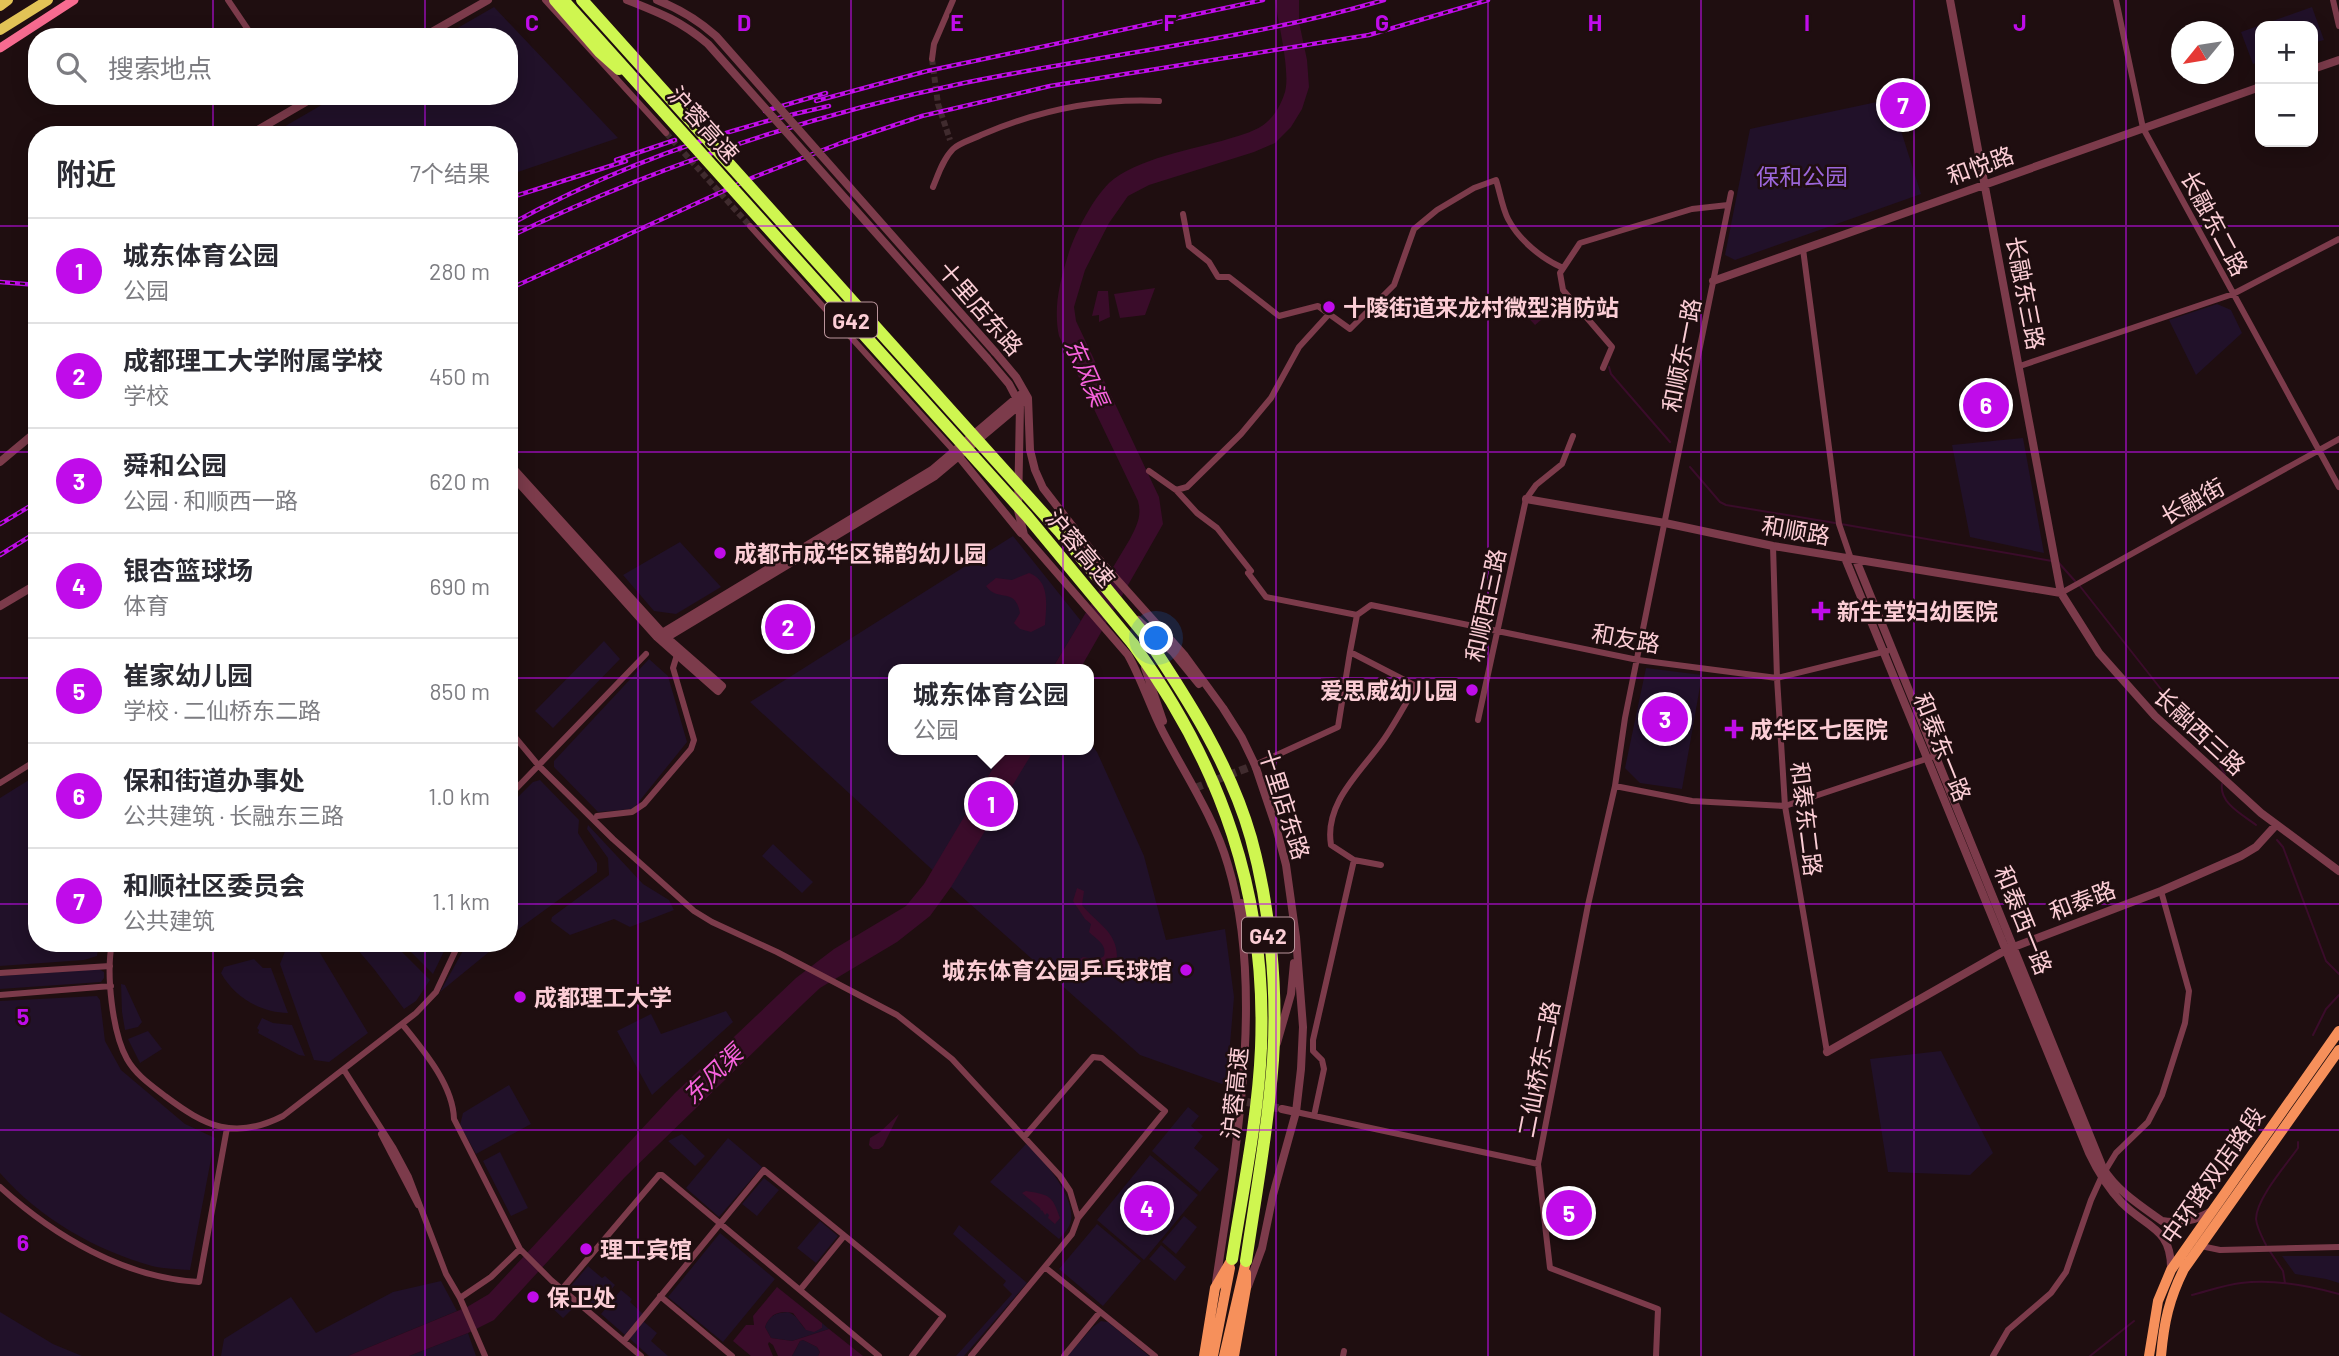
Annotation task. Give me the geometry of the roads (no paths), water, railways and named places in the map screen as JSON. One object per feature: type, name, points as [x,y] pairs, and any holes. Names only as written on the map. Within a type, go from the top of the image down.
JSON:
[{"type":"highway","points":[[0,6],[8,0]]},
{"type":"highway","points":[[0,30],[48,0]]},
{"type":"highway","points":[[555,0],[600,52],[649,95]]},
{"type":"highway","name":"沪蓉高速","points":[[563,0],[1027,516],[1093,593],[1136,648],[1196,744],[1234,836],[1251,897],[1258,937],[1262,1017],[1258,1092],[1232,1259]]},
{"type":"highway","name":"沪蓉高速","points":[[584,0],[1059,531],[1122,608],[1149,633],[1209,737],[1250,837],[1266,906],[1274,1009],[1273,1059],[1266,1129],[1246,1261]]},
{"type":"main road","points":[[31,28],[74,0]]},
{"type":"main road","points":[[0,48],[28,30]]},
{"type":"main road","name":"中环路双店路段","points":[[2149,1356],[2158,1301],[2171,1270],[2339,1031]]},
{"type":"main road","name":"中环路双店路段","points":[[2161,1356],[2171,1296],[2185,1269],[2339,1050]]},
{"type":"main road","points":[[1204,1356],[1215,1288],[1232,1259]]},
{"type":"main road","points":[[1213,1356],[1232,1259]]},
{"type":"main road","points":[[1234,1356],[1247,1288],[1246,1261]]},
{"type":"main road","points":[[1224,1356],[1246,1261]]},
{"type":"street","points":[[228,0],[247,28]]},
{"type":"street","points":[[439,28],[488,0]]},
{"type":"street","points":[[545,0],[666,133]]},
{"type":"street","name":"十里店东路","points":[[627,0],[670,17],[688,27],[708,44],[987,358],[1018,401]]},
{"type":"street","name":"十里店东路","points":[[657,0],[698,20],[716,36],[995,352],[1026,394],[1030,450],[1043,488],[1055,507],[1094,554],[1185,656],[1242,738],[1255,765],[1286,865],[1296,934],[1303,1027],[1296,1112],[1273,1195],[1262,1248],[1247,1288]]},
{"type":"street","points":[[932,59],[934,44],[953,0]]},
{"type":"street","name":"长融东三路","points":[[1950,0],[2061,593]]},
{"type":"street","name":"长融东二路","points":[[2116,0],[2143,128],[2339,487]]},
{"type":"street","points":[[2333,0],[2339,26]]},
{"type":"street","points":[[2318,67],[2339,60]]},
{"type":"street","name":"和悦路","points":[[1713,281],[2255,89]]},
{"type":"street","points":[[933,187],[953,149],[1016,122],[1084,105],[1135,100],[1159,101]]},
{"type":"street","points":[[265,126],[299,106]]},
{"type":"street","points":[[950,140],[953,149]]},
{"type":"street","points":[[1183,214],[1189,246],[1209,262],[1218,277],[1229,277],[1279,316],[1318,306],[1349,329],[1394,285],[1414,229],[1437,210],[1474,188],[1496,180],[1508,219],[1516,230],[1550,262],[1563,268]]},
{"type":"street","name":"和顺东一路","points":[[1638,660],[1731,193]]},
{"type":"street","points":[[1603,368],[1612,347],[1563,290],[1560,273],[1580,243],[1692,209],[1728,205]]},
{"type":"street","points":[[750,226],[956,454],[1128,655],[1162,730],[1213,824],[1229,867],[1248,925],[1262,1017]]},
{"type":"street","points":[[2020,366],[2233,294],[2339,239]]},
{"type":"street","points":[[1803,249],[1839,524],[1851,559]]},
{"type":"street","points":[[1176,490],[1187,487],[1241,434],[1271,398],[1300,347],[1329,314]]},
{"type":"street","points":[[662,637],[935,476],[956,454],[1026,394]]},
{"type":"street","points":[[1018,401],[1018,510],[1022,529],[1029,542]]},
{"type":"street","points":[[1526,499],[1536,485],[1562,464],[1573,436]]},
{"type":"street","points":[[0,462],[28,439]]},
{"type":"street","name":"长融街","points":[[2061,593],[2339,439]]},
{"type":"street","points":[[1149,471],[1176,490],[1197,513],[1217,528],[1251,570],[1248,573],[1266,597],[1357,615],[1338,727],[1255,765]]},
{"type":"street","points":[[518,474],[662,637],[677,656],[718,691],[722,686],[662,637],[518,482]]},
{"type":"street","name":"和顺路","points":[[1526,499],[1665,523],[1773,547],[2061,593]]},
{"type":"street","name":"和顺西三路","points":[[1478,720],[1526,499]]},
{"type":"street","name":"和泰东二路","points":[[1773,547],[1784,806],[1827,1052]]},
{"type":"street","name":"和泰东一路","points":[[1851,559],[2010,948]]},
{"type":"street","points":[[0,606],[28,589]]},
{"type":"street","name":"长融西三路","points":[[2061,593],[2099,653],[2155,716],[2261,813],[2339,871]]},
{"type":"street","points":[[0,612],[28,595]]},
{"type":"street","name":"和友路","points":[[1357,615],[1371,605],[1638,660],[1777,678],[1888,650]]},
{"type":"street","points":[[1149,633],[1173,652],[1242,738]]},
{"type":"street","points":[[1136,648],[1181,765]]},
{"type":"street","points":[[1350,652],[1416,686],[1384,739],[1344,789],[1335,809],[1331,845],[1354,860],[1381,865]]},
{"type":"street","points":[[518,787],[646,654]]},
{"type":"street","points":[[597,816],[632,812],[644,804],[691,749],[694,740],[673,668],[677,656]]},
{"type":"street","name":"二仙桥东二路","points":[[1638,660],[1538,1164],[1550,1268],[1658,1309],[1656,1356]]},
{"type":"street","points":[[518,741],[539,766],[613,839],[694,911],[875,1003],[923,1035],[952,1059],[1025,1136],[1067,1186],[1078,1218]]},
{"type":"street","points":[[1615,786],[1692,801],[1784,806],[1931,757]]},
{"type":"street","points":[[0,783],[28,766]]},
{"type":"street","name":"和泰路","points":[[1827,1052],[2010,948],[2161,891],[2241,856],[2256,847],[2276,825]]},
{"type":"street","points":[[1314,1116],[1324,1065],[1313,1051],[1313,1040],[1354,860]]},
{"type":"street","points":[[1215,1288],[1244,1101],[1245,964],[1229,867]]},
{"type":"street","points":[[1993,1356],[2008,1330],[2051,1293],[2067,1272],[2091,1200],[2103,1174],[2116,1153],[2148,1122],[2162,1095],[2185,1023],[2189,991],[2161,891]]},
{"type":"street","points":[[1273,1059],[1291,995],[1296,934]]},
{"type":"street","name":"和泰西一路","points":[[2010,948],[2089,1153],[2124,1205],[2164,1237],[2171,1254],[2171,1270]]},
{"type":"street","points":[[111,952],[114,1023],[127,1060],[138,1075],[193,1116],[207,1124],[228,1128],[267,1125],[283,1116],[402,1025],[436,992],[455,952]]},
{"type":"street","points":[[0,973],[110,966]]},
{"type":"street","points":[[0,995],[111,986]]},
{"type":"street","points":[[402,1025],[420,1046],[452,1101],[454,1119],[521,1251],[641,1356]]},
{"type":"street","points":[[971,1356],[1046,1268],[1072,1234],[1078,1218],[1165,1111],[1102,1058],[1093,1057],[1025,1136]]},
{"type":"street","points":[[344,1070],[409,1177],[446,1274],[462,1301],[485,1356]]},
{"type":"street","points":[[1282,1109],[1538,1164]]},
{"type":"street","points":[[0,1187],[56,1232],[97,1253],[148,1274],[199,1282],[228,1128]]},
{"type":"street","points":[[624,1341],[764,1170],[943,1316],[912,1356]]},
{"type":"street","name":"和泰西一路","points":[[2103,1174],[2162,1221],[2171,1223],[2188,1220],[2215,1208]]},
{"type":"street","points":[[563,1288],[659,1175],[679,1188],[879,1356]]},
{"type":"street","points":[[800,1290],[845,1236]]},
{"type":"street","points":[[2201,1246],[2220,1250],[2339,1247]]},
{"type":"street","points":[[462,1301],[521,1251]]},
{"type":"street","points":[[1046,1268],[1154,1356]]},
{"type":"street","points":[[660,1296],[732,1356]]},
{"type":"street","points":[[1063,1356],[1100,1312]]},
{"type":"street","points":[[628,1356],[634,1350]]},
{"type":"water","name":"东风渠","points":[[1275,0],[1299,0],[1299,22],[1307,60],[1309,87],[1302,109],[1291,127],[1275,143],[1254,152],[1149,185],[1128,196],[1109,223],[1085,270],[1074,307],[1076,321],[1159,497],[1163,524],[1083,664],[1055,664],[1130,539],[1139,516],[1138,501],[1059,336],[1058,294],[1069,252],[1091,206],[1109,183],[1120,175],[1149,161],[1249,132],[1273,116],[1286,86],[1284,49]]},
{"type":"water","points":[[1155,288],[1145,315],[1120,318],[1114,294]]},
{"type":"water","points":[[1098,291],[1108,291],[1110,317],[1099,322],[1099,315],[1092,316]]},
{"type":"water","points":[[1529,298],[1539,309],[1536,312],[1531,306],[1529,310],[1535,316],[1542,309],[1544,311],[1541,320],[1535,325],[1521,310]]},
{"type":"water","points":[[1029,573],[1041,582],[1046,595],[1045,625],[1031,632],[1020,629],[1014,623],[1020,613],[1014,600],[996,594],[986,586],[996,578],[1012,580]]},
{"type":"water","name":"东风渠","points":[[1001,755],[1031,755],[951,887],[930,916],[897,942],[820,988],[625,1177],[494,1320],[409,1356],[348,1356],[467,1307],[489,1294],[675,1093],[796,978],[834,949],[906,906],[924,884]]},
{"type":"water","points":[[1077,888],[1084,891],[1082,905],[1114,940],[1117,957],[1103,968],[1089,968],[1080,959],[1083,957],[1098,960],[1105,952],[1101,942],[1089,932],[1091,924],[1073,901]]},
{"type":"water","points":[[899,1114],[883,1146],[873,1149],[869,1145],[870,1138]]},
{"type":"water","points":[[1026,1191],[1045,1195],[1052,1200],[1060,1218],[1055,1224],[1048,1218],[1047,1213],[1045,1215],[1022,1193]]},
{"type":"water","points":[[777,1287],[822,1323],[822,1328],[814,1332],[806,1330],[793,1313],[783,1312],[772,1316],[765,1327],[771,1338],[792,1341],[829,1329],[863,1356],[818,1356],[820,1352],[817,1347],[803,1340],[792,1356],[778,1356],[769,1342],[773,1356],[751,1356],[733,1341],[746,1325],[754,1325],[753,1316]]},
{"type":"waterway","points":[[1609,367],[1611,374],[1670,442]]},
{"type":"waterway","points":[[1690,467],[1720,502],[1726,505],[1835,523]]},
{"type":"waterway","points":[[1841,524],[2052,561]]},
{"type":"waterway","points":[[2058,562],[2075,581]]},
{"type":"waterway","points":[[2079,585],[2225,774]]},
{"type":"waterway","points":[[2222,784],[2222,791],[2228,803],[2256,825]]},
{"type":"waterway","points":[[2277,840],[2283,847],[2326,961],[2339,974]]},
{"type":"waterway","points":[[2313,1035],[2326,1009],[2339,995]]},
{"type":"waterway","points":[[2266,1245],[2256,1219],[2257,1211],[2266,1192],[2298,1148],[2298,1142]]},
{"type":"waterway","points":[[2269,1250],[2283,1271],[2285,1283]]},
{"type":"waterway","points":[[2192,1295],[2253,1282],[2278,1282],[2339,1294]]},
{"type":"waterway","points":[[2090,1356],[2134,1321]]},
{"type":"tunnel","points":[[932,59],[938,104],[950,140]]},
{"type":"tunnel","points":[[666,133],[750,226]]},
{"type":"tunnel","points":[[1195,788],[1255,765]]},
{"type":"tunnel","points":[[1247,1102],[1282,1109]]},
{"type":"railway","points":[[816,101],[927,71],[1263,0]]},
{"type":"railway","points":[[518,233],[675,166],[847,111],[964,83],[1280,26],[1384,0]]},
{"type":"railway","points":[[518,285],[754,177],[841,143],[922,116],[1050,86],[1369,35],[1488,0]]},
{"type":"railway","points":[[765,111],[826,93]]},
{"type":"railway","points":[[518,220],[586,187],[665,154],[746,127],[829,106]]},
{"type":"railway","points":[[616,160],[675,140]]},
{"type":"railway","points":[[518,195],[626,161]]},
{"type":"railway","points":[[0,282],[28,284]]},
{"type":"railway","points":[[0,524],[28,507]]},
{"type":"railway","points":[[0,555],[28,538]]},
{"type":"place","name":"和顺社区委员会","points":[[1903,105]]},
{"type":"place","name":"十陵街道来龙村微型消防站","points":[[1329,307]]},
{"type":"place","name":"保和街道办事处","points":[[1986,405]]},
{"type":"place","name":"成都市成华区锦韵幼儿园","points":[[720,553]]},
{"type":"place","name":"新生堂妇幼医院","points":[[1821,611]]},
{"type":"place","name":"成都理工大学附属学校","points":[[788,627]]},
{"type":"place","name":"爱思威幼儿园","points":[[1472,690]]},
{"type":"place","name":"舜和公园","points":[[1665,719]]},
{"type":"place","name":"成华区七医院","points":[[1734,729]]},
{"type":"place","name":"城东体育公园","points":[[991,804]]},
{"type":"place","name":"城东体育公园乒乓球馆","points":[[1186,970]]},
{"type":"place","name":"成都理工大学","points":[[520,997]]},
{"type":"place","name":"银杏篮球场","points":[[1147,1208]]},
{"type":"place","name":"崔家幼儿园","points":[[1569,1213]]},
{"type":"place","name":"理工宾馆","points":[[586,1249]]},
{"type":"place","name":"保卫处","points":[[533,1297]]},
{"type":"park label","name":"保和公园","points":[[1802,176]]}]
